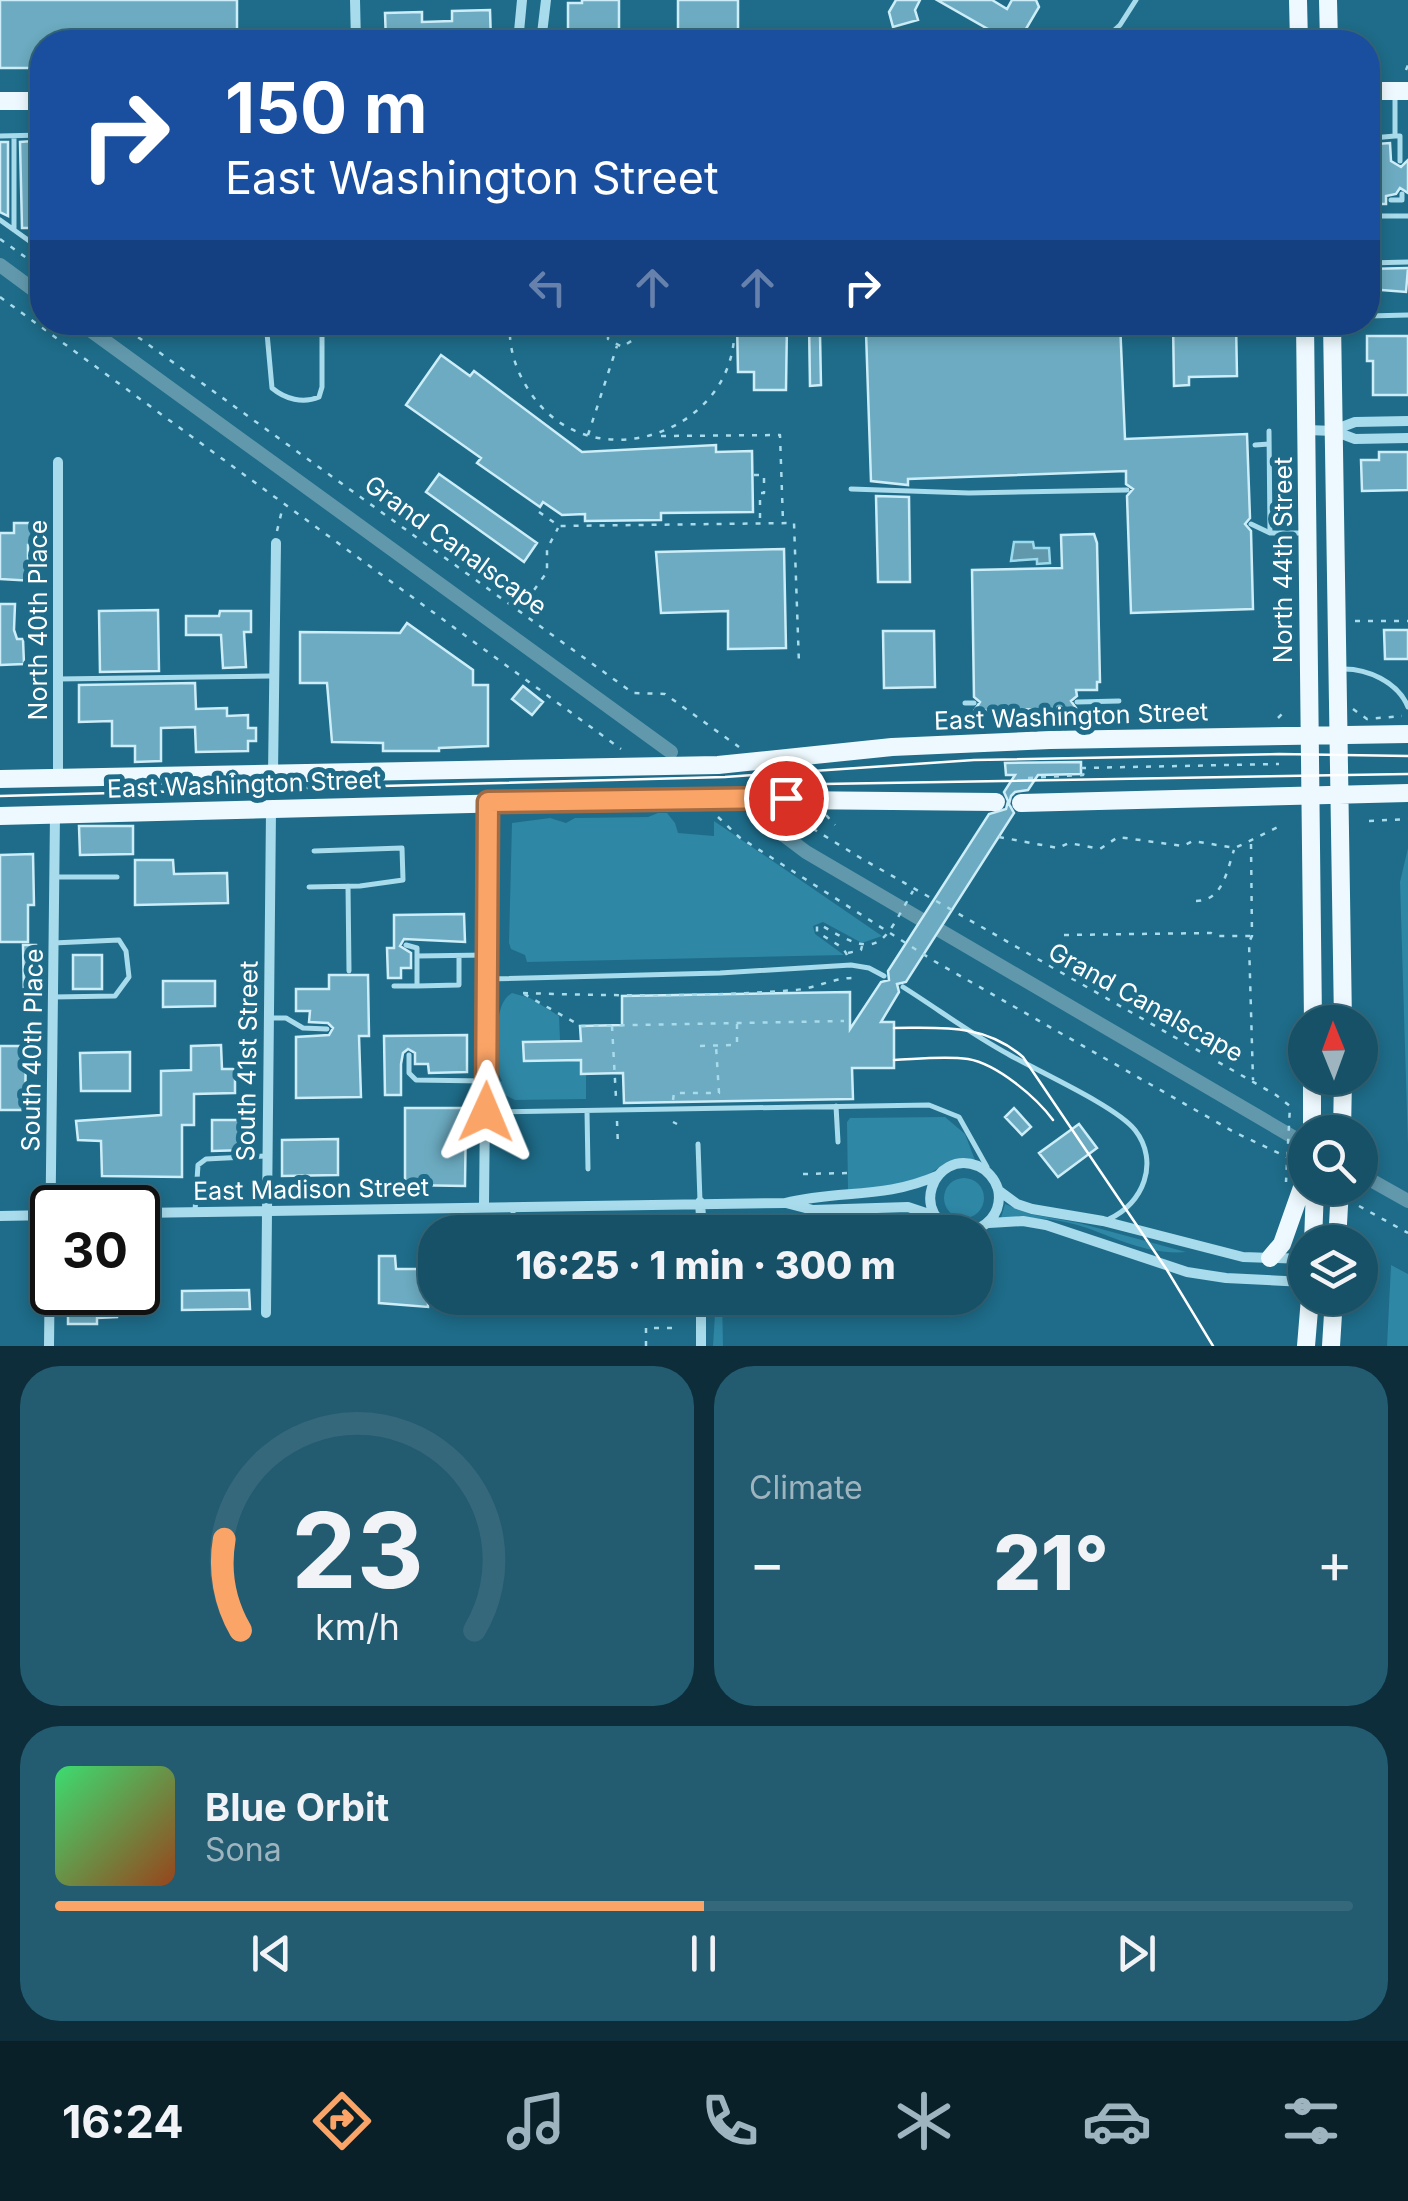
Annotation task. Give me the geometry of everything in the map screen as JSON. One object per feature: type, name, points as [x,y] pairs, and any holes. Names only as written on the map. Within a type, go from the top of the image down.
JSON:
[{"type":"main road","points":[[1298,0],[1299,30]]},
{"type":"main road","points":[[1328,0],[1329,30]]},
{"type":"main road","points":[[0,102],[30,101]]},
{"type":"main road","name":"North 44th Street","points":[[1305,335],[1313,1005]]},
{"type":"main road","name":"North 44th Street","points":[[1332,335],[1343,1005]]},
{"type":"main road","name":"East Washington Street","points":[[0,779],[623,761],[644,767],[911,746],[1119,737],[1408,734]]},
{"type":"main road","points":[[1020,803],[1408,793]]},
{"type":"main road","name":"East Washington Street","points":[[0,816],[669,798],[996,802]]},
{"type":"main road","points":[[1270,1258],[1282,1244],[1296,1205]]},
{"type":"main road","points":[[1306,1346],[1309,1315]]},
{"type":"main road","points":[[1331,1346],[1333,1315]]},
{"type":"street","points":[[355,0],[356,30]]},
{"type":"street","points":[[519,30],[522,0]]},
{"type":"street","points":[[542,30],[546,0]]},
{"type":"street","points":[[1307,430],[1334,430],[1355,422],[1408,421]]},
{"type":"street","points":[[1334,430],[1356,439],[1408,438]]},
{"type":"street","name":"North 40th Place","points":[[58,462],[58,778]]},
{"type":"street","points":[[273,774],[276,543]]},
{"type":"street","points":[[484,1206],[488,802]]},
{"type":"street","name":"South 41st Street","points":[[266,1313],[264,1209],[271,810]]},
{"type":"street","name":"South 40th Place","points":[[51,1185],[55,814]]},
{"type":"street","points":[[935,1215],[930,1195],[938,1175],[964,1164],[982,1168],[998,1190],[1032,1209],[1103,1221],[1243,1257],[1288,1259]]},
{"type":"street","name":"East Madison Street","points":[[785,1203],[816,1195],[896,1191],[938,1175]]},
{"type":"street","points":[[993,1217],[998,1190]]},
{"type":"street","points":[[700,1202],[701,1215]]},
{"type":"street","name":"East Madison Street","points":[[160,1212],[700,1202],[785,1203],[814,1210],[908,1207],[932,1215]]},
{"type":"street","points":[[0,1216],[30,1215]]},
{"type":"street","points":[[993,1223],[1023,1221],[1046,1225],[1144,1260],[1201,1275],[1288,1281]]},
{"type":"street","name":"South 40th Place","points":[[50,1315],[50,1346]]},
{"type":"street","points":[[700,1346],[701,1315]]},
{"type":"lane","points":[[1114,30],[1136,0]]},
{"type":"lane","points":[[1395,136],[1401,91]]},
{"type":"lane","points":[[0,136],[30,135]]},
{"type":"lane","points":[[14,136],[14,230]]},
{"type":"lane","points":[[1380,137],[1400,136],[1400,157],[1391,154]]},
{"type":"lane","points":[[1391,200],[1402,200],[1402,194]]},
{"type":"lane","points":[[1380,216],[1408,216]]},
{"type":"lane","points":[[0,220],[30,241]]},
{"type":"lane","points":[[1380,262],[1408,262]]},
{"type":"lane","points":[[1380,316],[1408,316]]},
{"type":"lane","points":[[267,335],[272,388],[283,397],[310,401],[318,398],[322,387],[322,335]]},
{"type":"lane","points":[[1268,430],[1270,534]]},
{"type":"lane","points":[[1254,445],[1269,444]]},
{"type":"lane","points":[[851,488],[969,494],[1126,490]]},
{"type":"lane","points":[[1250,524],[1270,534],[1308,534]]},
{"type":"lane","points":[[1338,670],[1369,671],[1404,697],[1408,707]]},
{"type":"lane","points":[[58,679],[274,676]]},
{"type":"lane","points":[[1077,702],[1118,701]]},
{"type":"lane","points":[[965,703],[974,703]]},
{"type":"lane","points":[[310,888],[404,880],[402,848],[314,851]]},
{"type":"lane","points":[[55,876],[117,877]]},
{"type":"lane","points":[[348,886],[348,970]]},
{"type":"lane","points":[[53,943],[119,940],[126,951],[129,977],[115,996],[53,997]]},
{"type":"lane","points":[[406,945],[417,948],[417,986]]},
{"type":"lane","points":[[417,956],[487,955]]},
{"type":"lane","points":[[394,986],[459,985],[459,956]]},
{"type":"lane","points":[[486,979],[851,966],[869,968],[884,976]]},
{"type":"lane","points":[[903,987],[1005,1053],[1110,1110],[1134,1129],[1146,1154],[1142,1188],[1132,1205],[1103,1221]]},
{"type":"lane","points":[[268,1018],[286,1018],[303,1028],[327,1029]]},
{"type":"lane","points":[[408,1054],[409,1073],[416,1080],[486,1081]]},
{"type":"lane","points":[[486,1112],[929,1104],[954,1113],[968,1128],[990,1175]]},
{"type":"lane","points":[[836,1106],[838,1142]]},
{"type":"lane","points":[[587,1111],[588,1169]]},
{"type":"lane","points":[[698,1144],[700,1202]]},
{"type":"lane","points":[[195,1211],[198,1165],[206,1159],[266,1156]]},
{"type":"lane","points":[[513,1205],[513,1215]]},
{"type":"path","points":[[0,239],[30,260]]},
{"type":"path","points":[[0,297],[30,319]]},
{"type":"path","points":[[52,335],[611,740],[623,761]]},
{"type":"path","name":"Grand Canalscape","points":[[135,335],[633,693],[665,694],[740,758]]},
{"type":"path","points":[[511,335],[513,358],[522,382],[537,403],[557,420],[588,436],[631,441],[657,436],[780,434],[783,523]]},
{"type":"path","points":[[607,335],[617,346]]},
{"type":"path","points":[[617,346],[632,342],[637,335]]},
{"type":"path","points":[[657,436],[680,425],[715,392],[732,352],[733,335]]},
{"type":"path","points":[[588,436],[617,346]]},
{"type":"path","points":[[754,475],[764,475],[760,524]]},
{"type":"path","points":[[276,543],[277,520],[284,503]]},
{"type":"path","points":[[539,512],[559,526],[794,523],[799,664]]},
{"type":"path","points":[[534,590],[547,572],[547,549],[559,526]]},
{"type":"path","points":[[1350,622],[1408,621]]},
{"type":"path","points":[[1353,709],[1368,718],[1408,716]]},
{"type":"path","points":[[1278,718],[1286,710]]},
{"type":"path","points":[[1028,778],[1083,775],[1084,768],[1279,764]]},
{"type":"path","name":"Grand Canalscape","points":[[807,810],[808,822],[815,830],[1290,1106],[1285,1190]]},
{"type":"path","points":[[714,814],[739,837],[889,931],[1234,1132],[1287,1155]]},
{"type":"path","points":[[1369,821],[1408,819]]},
{"type":"path","points":[[999,837],[1058,848],[1070,844],[1100,849],[1118,837],[1183,846],[1194,841],[1235,848],[1282,824]]},
{"type":"path","points":[[1251,842],[1252,1082]]},
{"type":"path","points":[[1196,901],[1204,901],[1219,890],[1235,848]]},
{"type":"path","points":[[862,946],[816,926],[816,932],[847,954],[856,952],[862,946],[881,942],[914,890]]},
{"type":"path","points":[[1064,935],[1211,932],[1217,936],[1252,936]]},
{"type":"path","points":[[844,1021],[581,1026],[523,993],[616,995],[801,989],[856,978],[855,975]]},
{"type":"path","points":[[700,1046],[735,1047],[737,1022]]},
{"type":"path","points":[[612,1025],[617,1100]]},
{"type":"path","points":[[673,1102],[674,1093],[719,1092],[716,1046]]},
{"type":"path","points":[[617,1122],[618,1146]]},
{"type":"path","points":[[803,1174],[849,1173]]},
{"type":"path","points":[[1359,1206],[1408,1233]]},
{"type":"path","points":[[646,1346],[646,1328],[678,1328]]},
{"type":"shaded area","points":[[1014,542],[1033,542],[1034,548],[1049,548],[1050,563],[1037,564],[1037,559],[1011,561]]},
{"type":"shaded area","points":[[667,813],[678,833],[714,836],[714,821],[882,936],[862,943],[823,922],[813,926],[815,934],[844,955],[527,962],[525,955],[511,949],[512,823],[550,818],[566,823],[575,818],[648,817]]},
{"type":"shaded area","points":[[1408,848],[1408,1146],[1400,882]]},
{"type":"shaded area","points":[[512,993],[530,998],[559,1016],[560,1040],[523,1041],[523,1061],[580,1061],[581,1074],[586,1075],[586,1099],[515,1100],[503,1094],[499,1082],[502,1081],[498,1029],[501,1007]]},
{"type":"shaded area","points":[[945,1117],[965,1134],[975,1160],[949,1163],[898,1186],[848,1190],[850,1118]]},
{"type":"shaded area","points":[[956,1180],[972,1180],[982,1190],[982,1206],[974,1215],[954,1215],[946,1206],[946,1190]]},
{"type":"shaded area","points":[[1005,1204],[1030,1214],[1079,1223],[1186,1252],[1148,1249],[1066,1222],[1001,1218]]},
{"type":"shaded area","points":[[1391,1265],[1408,1274],[1408,1346],[1387,1346]]},
{"type":"shaded area","points":[[715,1315],[722,1315],[723,1346],[713,1346]]},
{"type":"building","points":[[0,0],[237,0],[237,30],[30,30],[30,68],[0,68]]},
{"type":"building","points":[[619,0],[619,30],[568,30],[568,3]]},
{"type":"building","points":[[678,0],[738,0],[738,30],[678,30]]},
{"type":"building","points":[[896,0],[920,0],[915,10],[918,20],[893,27],[889,12]]},
{"type":"building","points":[[937,0],[992,0],[1007,9],[1012,0],[1036,0],[1039,7],[1025,30],[988,29]]},
{"type":"building","points":[[490,10],[491,30],[386,30],[385,13],[422,12],[422,22],[452,21],[452,11]]},
{"type":"building","points":[[30,141],[30,228],[22,228],[20,142]]},
{"type":"building","points":[[0,142],[8,142],[8,216],[0,212]]},
{"type":"building","points":[[1390,143],[1391,161],[1401,167],[1408,160],[1408,193],[1400,188],[1396,194],[1386,196],[1386,204],[1380,204],[1380,144]]},
{"type":"building","points":[[1408,268],[1406,292],[1380,290],[1380,269]]},
{"type":"building","points":[[737,335],[787,335],[786,390],[754,390],[754,372],[738,372]]},
{"type":"building","points":[[809,335],[820,335],[821,385],[810,386]]},
{"type":"building","points":[[866,335],[1121,335],[1125,439],[1247,434],[1250,518],[1245,524],[1251,531],[1253,609],[1131,613],[1127,496],[1133,489],[1126,484],[1126,471],[908,479],[908,485],[871,481]]},
{"type":"building","points":[[1173,335],[1236,335],[1237,376],[1189,377],[1189,385],[1174,386]]},
{"type":"building","points":[[1367,336],[1408,336],[1408,395],[1373,395],[1373,361],[1367,361]]},
{"type":"building","points":[[441,355],[470,376],[474,371],[582,452],[716,445],[716,452],[752,451],[753,512],[661,513],[661,520],[585,521],[585,514],[562,515],[543,502],[540,507],[477,463],[481,458],[406,405]]},
{"type":"building","points":[[1379,452],[1408,452],[1408,490],[1362,491],[1361,460],[1379,460]]},
{"type":"building","points":[[439,474],[537,543],[524,562],[426,492]]},
{"type":"building","points":[[876,496],[909,497],[910,582],[878,582]]},
{"type":"building","points":[[14,523],[35,523],[35,545],[28,545],[28,568],[34,568],[34,581],[0,579],[0,533],[14,533]]},
{"type":"building","points":[[1094,534],[1100,682],[1097,690],[1076,690],[1077,696],[1071,701],[1076,708],[974,711],[980,702],[974,697],[972,570],[1062,568],[1061,535]]},
{"type":"building","points":[[784,549],[786,648],[728,649],[728,611],[661,613],[656,552]]},
{"type":"building","points":[[0,604],[15,604],[14,630],[17,639],[23,639],[24,664],[0,665]]},
{"type":"building","points":[[158,610],[159,671],[100,672],[99,611]]},
{"type":"building","points":[[220,611],[251,611],[251,632],[244,632],[246,667],[223,668],[221,635],[186,635],[186,616],[219,616]]},
{"type":"building","points":[[407,623],[473,670],[473,685],[488,685],[488,746],[383,751],[383,743],[332,742],[327,683],[300,683],[300,632],[400,633]]},
{"type":"building","points":[[1384,630],[1408,630],[1408,659],[1385,659]]},
{"type":"building","points":[[883,631],[934,631],[935,687],[884,688]]},
{"type":"building","points":[[195,683],[196,709],[227,708],[227,716],[248,715],[248,728],[256,728],[256,741],[248,741],[248,751],[196,752],[195,727],[161,728],[161,761],[135,762],[135,746],[112,746],[112,721],[79,722],[79,685]]},
{"type":"building","points":[[523,686],[543,702],[532,715],[512,699]]},
{"type":"building","points":[[1081,762],[1081,774],[1038,775],[1028,790],[1011,796],[1009,804],[1014,813],[906,982],[897,984],[899,992],[881,1022],[894,1022],[894,1068],[852,1068],[853,1099],[624,1103],[623,1073],[581,1074],[581,1060],[524,1061],[523,1042],[581,1041],[580,1026],[622,1025],[622,996],[850,992],[850,1029],[881,982],[889,980],[888,971],[989,814],[1006,809],[1004,792],[1015,775],[1006,775],[1005,763]]},
{"type":"building","points":[[79,826],[133,826],[133,854],[80,855]]},
{"type":"building","points":[[33,854],[34,905],[28,905],[28,942],[0,942],[0,855]]},
{"type":"building","points":[[135,860],[173,860],[174,874],[227,873],[228,903],[135,905]]},
{"type":"building","points":[[464,914],[465,942],[404,939],[400,946],[411,953],[411,968],[401,968],[401,978],[388,978],[387,948],[394,948],[394,915]]},
{"type":"building","points":[[23,945],[36,945],[37,998],[24,998]]},
{"type":"building","points":[[73,955],[102,955],[102,989],[73,989]]},
{"type":"building","points":[[329,975],[368,975],[369,1036],[359,1036],[361,1097],[296,1098],[296,1037],[329,1035],[333,1028],[328,1023],[309,1022],[310,1011],[296,1011],[296,989],[329,989]]},
{"type":"building","points":[[163,981],[215,981],[215,1006],[163,1007]]},
{"type":"building","points":[[467,1035],[467,1072],[429,1073],[428,1064],[415,1064],[415,1053],[408,1049],[401,1064],[401,1095],[385,1095],[384,1036]]},
{"type":"building","points":[[221,1045],[222,1069],[235,1069],[235,1093],[194,1094],[194,1125],[182,1125],[182,1177],[102,1176],[101,1141],[78,1140],[76,1121],[161,1115],[161,1071],[191,1070],[191,1046]]},
{"type":"building","points":[[0,1046],[26,1046],[25,1110],[0,1110]]},
{"type":"building","points":[[130,1052],[130,1091],[81,1091],[80,1053]]},
{"type":"building","points":[[405,1108],[466,1108],[465,1186],[405,1185]]},
{"type":"building","points":[[1014,1108],[1031,1127],[1022,1135],[1005,1117]]},
{"type":"building","points":[[212,1120],[247,1120],[247,1150],[212,1151]]},
{"type":"building","points":[[1079,1124],[1097,1148],[1058,1177],[1039,1153]]},
{"type":"building","points":[[338,1139],[338,1175],[282,1176],[282,1140]]},
{"type":"building","points":[[379,1256],[395,1256],[396,1269],[418,1269],[418,1306],[379,1303]]},
{"type":"building","points":[[249,1290],[250,1309],[182,1310],[182,1291]]},
{"type":"building","points":[[68,1315],[117,1315],[97,1318],[97,1324],[68,1324]]},
{"type":"waterway","points":[[0,265],[30,287]]},
{"type":"waterway","points":[[97,335],[671,752]]},
{"type":"waterway","points":[[753,812],[806,852],[1288,1134]]},
{"type":"waterway","points":[[1378,1184],[1408,1201]]},
{"type":"tram line","points":[[0,796],[725,777],[974,760],[1279,754],[1408,756]]},
{"type":"tram line","points":[[823,784],[1408,774]]},
{"type":"tram line","points":[[894,1028],[945,1028],[977,1033],[1023,1057],[1167,1270],[1213,1346]]},
{"type":"tram line","points":[[894,1060],[950,1058],[979,1062],[1015,1083],[1053,1120]]},
{"type":"route","points":[[486,1112],[488,802],[786,798]]}]
